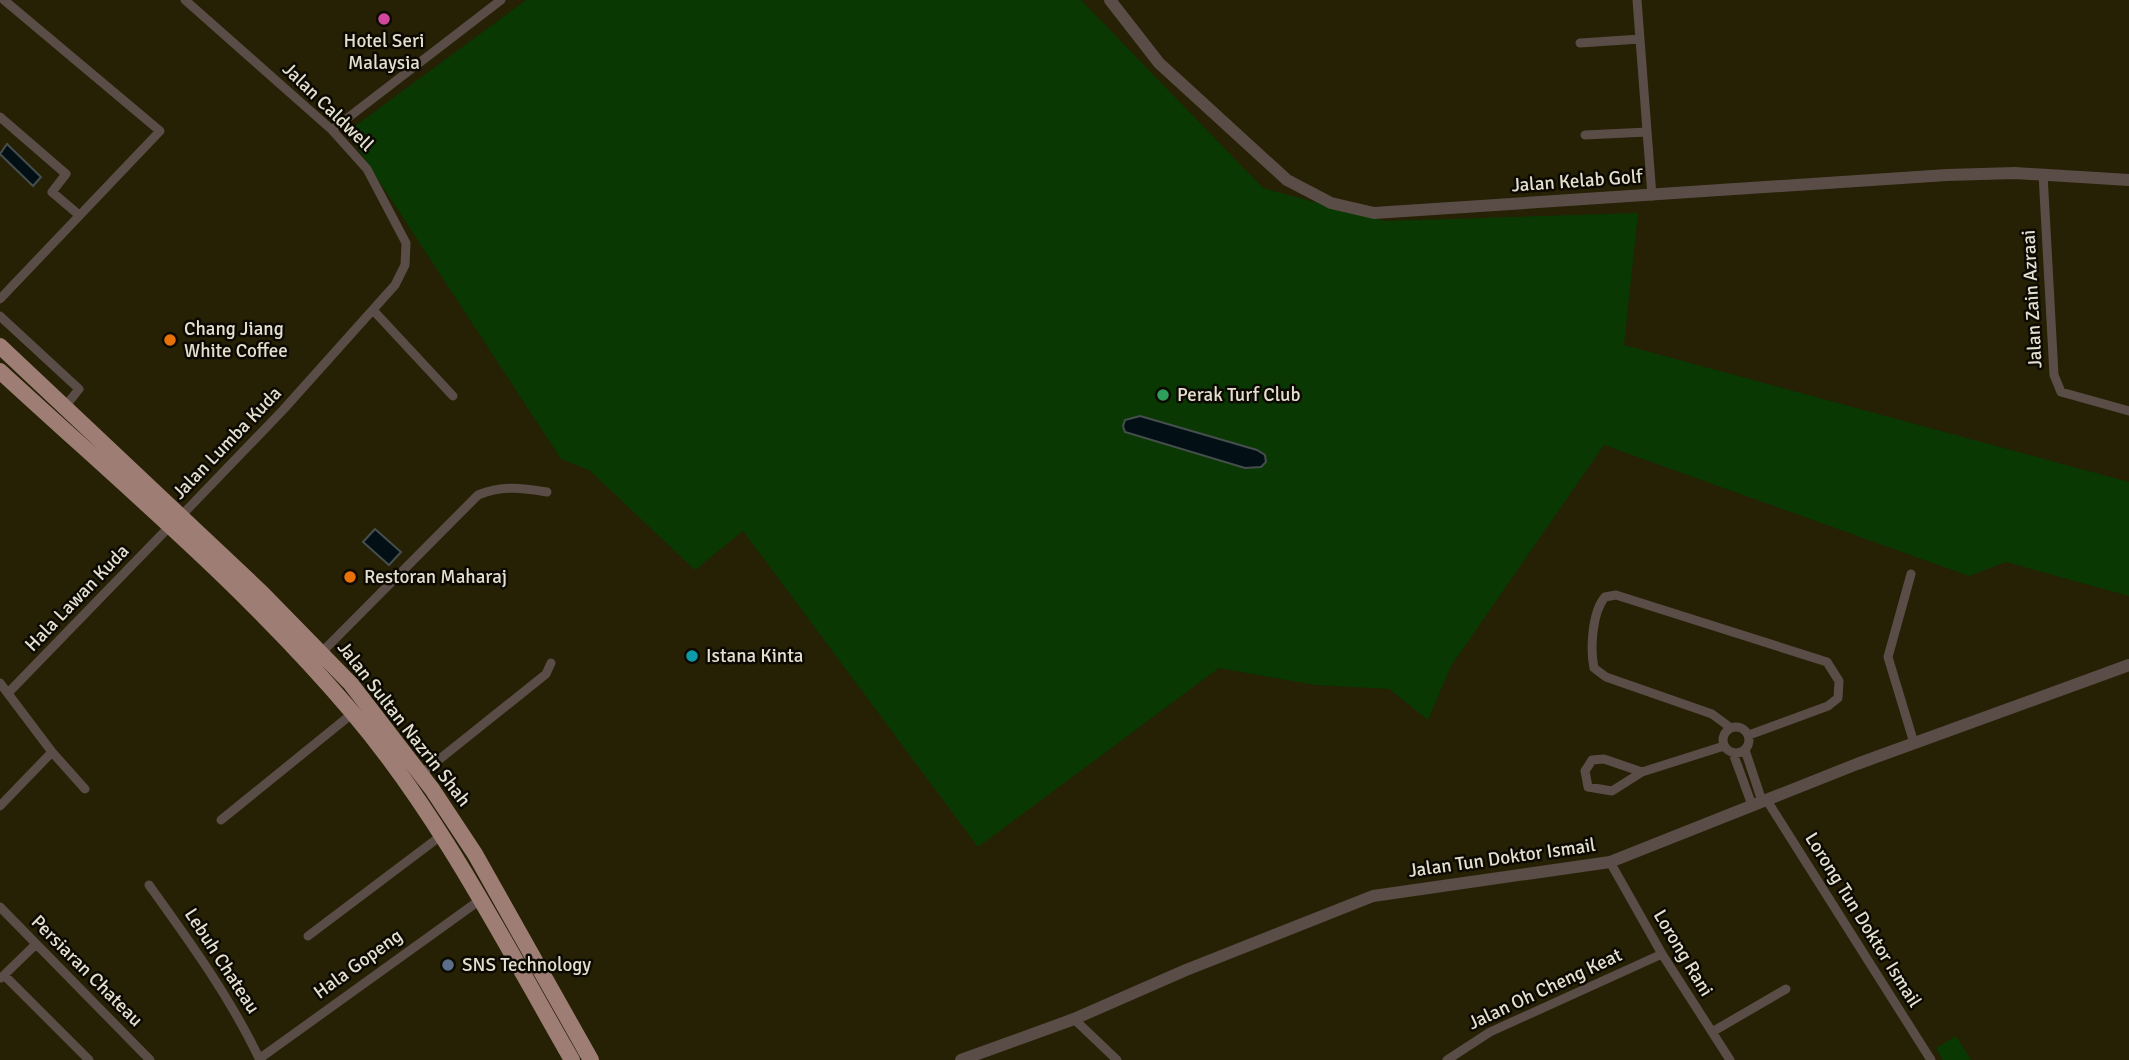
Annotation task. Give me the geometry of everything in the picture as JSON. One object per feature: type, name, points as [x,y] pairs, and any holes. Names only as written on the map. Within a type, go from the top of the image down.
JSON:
[{"type":"highway","name":"Jalan Sultan Nazrin Shah","points":[[0,346],[322,652],[421,774],[485,870],[591,1060]]},
{"type":"highway","name":"Jalan Sultan Nazrin Shah","points":[[0,370],[266,619],[353,713],[413,791],[442,835],[572,1060]]},
{"type":"street","points":[[0,299],[160,131],[4,0]]},
{"type":"street","name":"Jalan Caldwell","points":[[185,0],[332,130],[367,169],[395,218],[405,243],[405,265]]},
{"type":"street","points":[[332,130],[501,0]]},
{"type":"street","name":"Jalan Kelab Golf","points":[[1110,0],[1159,63],[1287,180],[1331,203],[1374,213],[1947,175],[2043,174],[2129,180]]},
{"type":"street","points":[[1637,0],[1652,196]]},
{"type":"street","points":[[1580,43],[1640,39]]},
{"type":"street","points":[[0,117],[66,174],[52,192],[79,215]]},
{"type":"street","points":[[1585,135],[1647,132]]},
{"type":"street","name":"Jalan Zain Azraai","points":[[2043,174],[2054,375],[2061,392],[2129,411]]},
{"type":"street","name":"Jalan Lumba Kuda","points":[[181,516],[283,410],[373,310],[395,285],[405,265]]},
{"type":"street","points":[[373,310],[453,396]]},
{"type":"street","points":[[0,316],[79,389],[64,408]]},
{"type":"street","points":[[322,652],[478,495],[491,489],[516,487],[547,492]]},
{"type":"street","name":"Hala Lawan Kuda","points":[[9,692],[169,527]]},
{"type":"street","points":[[1912,574],[1888,657],[1888,666],[1914,743]]},
{"type":"street","points":[[1731,728],[1712,714],[1606,677],[1594,668],[1591,655],[1599,604],[1605,597],[1616,595],[1827,662],[1839,681],[1838,698],[1828,706],[1749,735]]},
{"type":"street","points":[[421,774],[546,674],[551,663]]},
{"type":"street","name":"Jalan Tun Doktor Ismail","points":[[961,1060],[1074,1019],[1186,970],[1373,896],[1610,862],[1914,743],[2129,665]]},
{"type":"street","points":[[0,683],[52,752],[85,789]]},
{"type":"street","points":[[221,820],[353,713]]},
{"type":"street","points":[[1724,746],[1725,733],[1731,728],[1739,727],[1749,735]]},
{"type":"street","points":[[1749,735],[1745,751],[1760,802]]},
{"type":"street","points":[[1724,746],[1733,753],[1760,802]]},
{"type":"street","points":[[1642,772],[1604,759],[1592,760],[1585,771],[1588,787],[1599,791],[1612,791],[1642,772],[1724,746]]},
{"type":"street","points":[[1733,753],[1745,751]]},
{"type":"street","points":[[0,806],[52,752]]},
{"type":"street","name":"Lorong Tun Doktor Ismail","points":[[1760,802],[1931,1060]]},
{"type":"street","points":[[308,936],[442,835]]},
{"type":"street","name":"Lorong Rani","points":[[1610,862],[1662,954],[1730,1060]]},
{"type":"street","name":"Lebuh Chateau","points":[[149,885],[213,974],[237,1013],[260,1060]]},
{"type":"street","name":"Hala Gopeng","points":[[260,1060],[480,900]]},
{"type":"street","name":"Persiaran Chateau","points":[[0,907],[150,1060]]},
{"type":"street","points":[[35,945],[2,978],[89,1060]]},
{"type":"street","name":"Jalan Oh Cheng Keat","points":[[1447,1060],[1490,1032],[1662,954]]},
{"type":"street","points":[[1712,1032],[1786,989]]},
{"type":"street","points":[[1074,1019],[1117,1060]]},
{"type":"green space","name":"Perak Turf Club","points":[[526,0],[1081,0],[1263,188],[1385,221],[1638,213],[1624,345],[2129,482],[2129,596],[2006,562],[1969,576],[1604,445],[1451,666],[1428,720],[1389,689],[1315,685],[1219,668],[978,847],[743,531],[695,570],[589,470],[561,459],[347,132]]},
{"type":"green space","points":[[1956,1036],[1971,1060],[1943,1060],[1936,1048]]},
{"type":"shaded area","points":[[7,144],[41,177],[33,186],[0,154]]},
{"type":"shaded area","points":[[1140,416],[1257,450],[1265,455],[1266,462],[1261,467],[1245,468],[1125,432],[1125,420]]},
{"type":"shaded area","points":[[375,529],[401,552],[389,565],[363,542]]},
{"type":"place","name":"Hotel Seri Malaysia","points":[[384,19]]},
{"type":"place","name":"Chang Jiang White Coffee","points":[[170,340]]},
{"type":"place","name":"Perak Turf Club","points":[[1163,395]]},
{"type":"place","name":"Restoran Maharaj","points":[[350,577]]},
{"type":"place","name":"Istana Kinta","points":[[692,656]]},
{"type":"place","name":"SNS Technology","points":[[448,965]]}]
